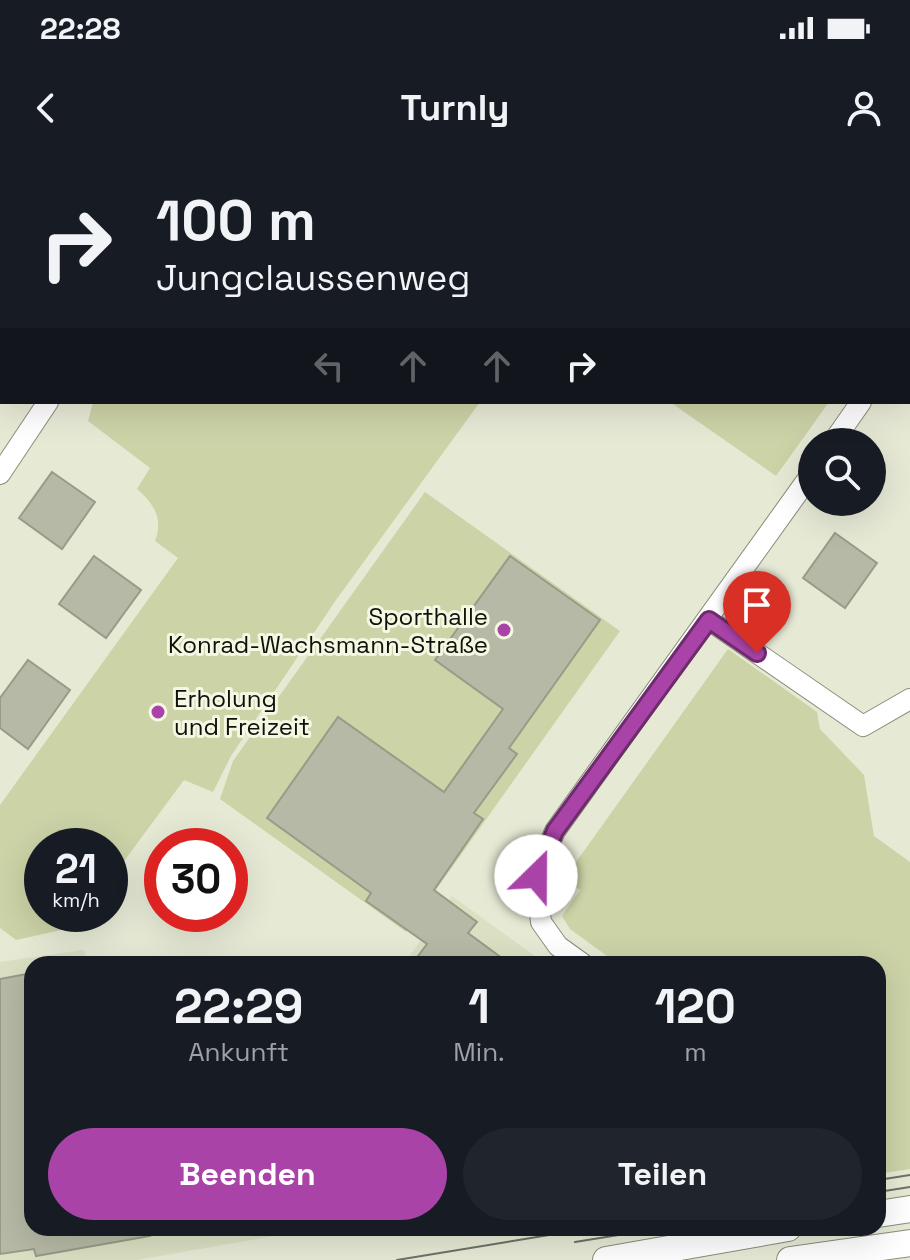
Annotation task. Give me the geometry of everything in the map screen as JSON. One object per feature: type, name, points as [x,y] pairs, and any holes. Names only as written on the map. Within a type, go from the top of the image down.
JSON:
[{"type":"street","points":[[0,474],[47,404]]},
{"type":"street","points":[[843,428],[860,404]]},
{"type":"street","points":[[572,956],[558,946],[541,922],[536,876],[555,831],[798,493]]},
{"type":"street","points":[[709,620],[863,726],[910,699]]},
{"type":"street","points":[[886,1213],[910,1209]]},
{"type":"street","points":[[606,1260],[742,1236]]},
{"type":"street","points":[[796,1236],[794,1259],[910,1243]]},
{"type":"shaded area","points":[[92,404],[479,404],[336,600],[231,756],[213,792],[184,780],[148,828],[144,828],[144,834],[128,856],[128,828],[24,828],[24,932],[52,932],[16,940],[0,928],[0,805],[178,558],[155,541],[158,525],[155,512],[137,489],[150,468],[88,421]]},
{"type":"shaded area","points":[[673,404],[828,404],[810,428],[798,428],[798,445],[776,476]]},
{"type":"shaded area","points":[[425,492],[620,631],[406,932],[220,799],[233,761]]},
{"type":"shaded area","points":[[728,649],[817,712],[820,729],[864,775],[874,836],[910,862],[910,1169],[886,1173],[886,956],[607,956],[570,929],[562,916],[580,890],[564,879]]},
{"type":"shaded area","points":[[452,896],[535,956],[410,956]]},
{"type":"shaded area","points":[[84,950],[85,956],[42,956]]},
{"type":"shaded area","points":[[24,959],[24,1236],[274,1236],[137,1260],[0,1260],[0,962]]},
{"type":"building","points":[[52,472],[95,502],[62,549],[19,518]]},
{"type":"building","points":[[835,533],[877,563],[845,608],[803,578]]},
{"type":"building","points":[[94,556],[141,590],[106,638],[59,604]]},
{"type":"building","points":[[510,556],[600,620],[509,748],[517,754],[474,813],[483,819],[434,890],[477,922],[468,933],[499,956],[418,956],[427,944],[366,901],[371,893],[267,818],[338,717],[444,792],[503,709],[435,660]]},
{"type":"building","points":[[28,660],[70,690],[28,749],[0,728],[0,698]]},
{"type":"building","points":[[24,974],[24,1236],[150,1236],[36,1256],[34,1249],[0,1254],[0,979]]},
{"type":"tram line","points":[[886,1179],[910,1175]]},
{"type":"tram line","points":[[886,1191],[910,1187]]},
{"type":"tram line","points":[[397,1260],[543,1236]]},
{"type":"tram line","points":[[575,1242],[612,1236]]},
{"type":"place","name":"Sporthalle Konrad-Wachsmann-Straße","points":[[504,630]]},
{"type":"place","name":"Erholung und Freizeit","points":[[158,712]]},
{"type":"route","points":[[536,876],[555,831],[709,620],[757,653]]}]
